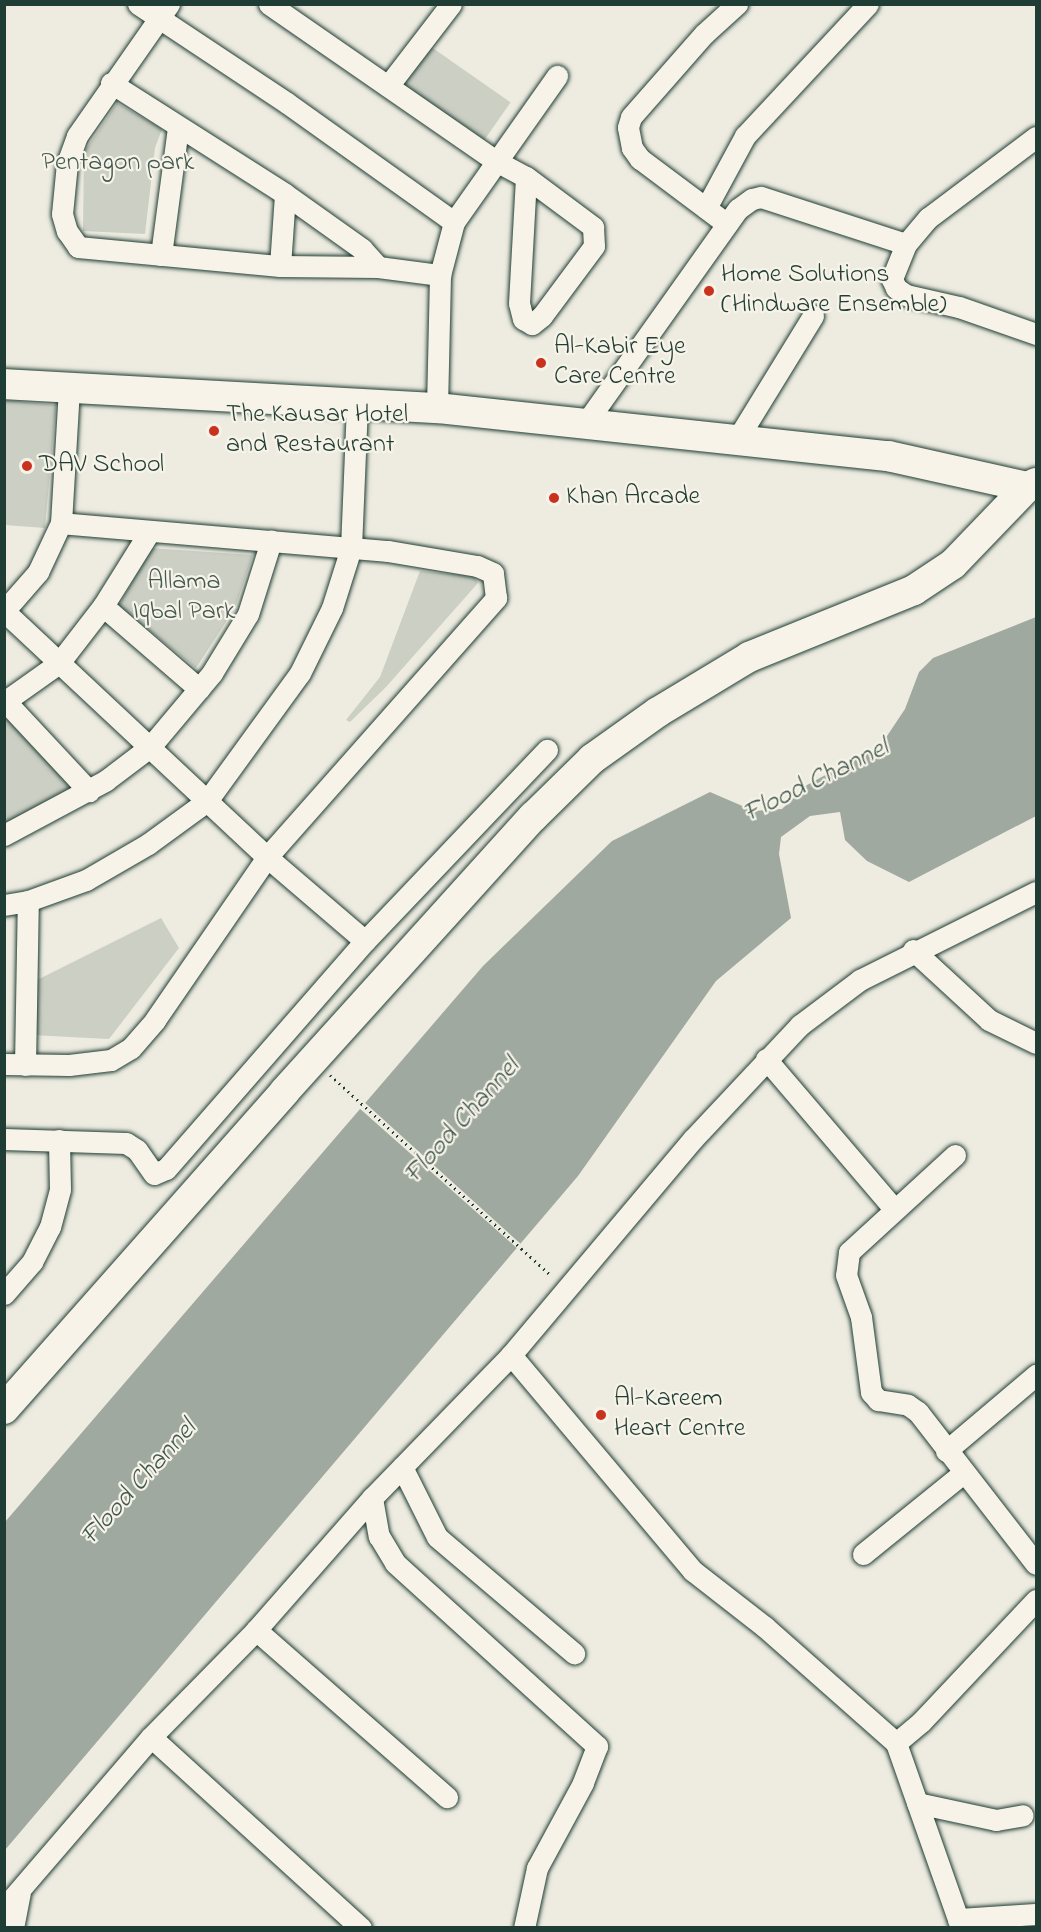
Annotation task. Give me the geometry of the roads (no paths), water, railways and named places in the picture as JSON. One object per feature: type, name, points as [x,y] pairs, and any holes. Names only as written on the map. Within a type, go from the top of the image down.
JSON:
[{"type":"main road","points":[[4,384],[357,406],[437,408],[888,456],[1032,485]]},
{"type":"main road","points":[[4,1409],[306,1068],[533,817],[592,759],[658,712],[748,657],[914,590],[953,564],[1032,485]]},
{"type":"street","points":[[138,4],[164,11],[454,222]]},
{"type":"street","points":[[388,86],[452,4]]},
{"type":"street","points":[[727,224],[640,159],[632,148],[628,127],[631,117],[704,34],[737,4]]},
{"type":"street","points":[[706,208],[751,128],[868,4]]},
{"type":"street","points":[[282,8],[388,86],[495,160],[526,177],[585,220],[595,235],[594,246],[542,316],[532,324],[525,321],[520,312],[526,177]]},
{"type":"street","points":[[164,11],[111,83],[77,136],[67,163],[64,225],[78,247],[280,266],[378,267],[440,275]]},
{"type":"street","points":[[437,408],[440,275],[454,222],[495,160],[556,76]]},
{"type":"street","points":[[111,83],[285,194],[362,249],[378,267]]},
{"type":"street","points":[[161,255],[178,127]]},
{"type":"street","points":[[1036,137],[928,218],[906,244],[892,274],[892,283],[900,292],[1036,334]]},
{"type":"street","points":[[280,266],[285,194]]},
{"type":"street","points":[[585,424],[727,224],[745,203],[761,197],[906,244]]},
{"type":"street","points":[[736,441],[813,316]]},
{"type":"street","points":[[69,389],[61,523],[38,572],[4,611],[267,857],[365,941]]},
{"type":"street","points":[[4,905],[28,901],[86,880],[148,844],[207,801],[300,673],[332,608],[351,548],[357,406]]},
{"type":"street","points":[[28,901],[15,1064],[111,1060],[131,1048],[155,1020],[267,857],[496,598],[496,579],[486,568],[351,548],[148,534],[61,523]]},
{"type":"street","points":[[89,791],[5,702],[59,663],[103,606],[148,534]]},
{"type":"street","points":[[4,835],[89,791],[150,747],[199,689],[248,614],[270,541]]},
{"type":"street","points":[[103,606],[199,689]]},
{"type":"street","points":[[4,1139],[126,1143],[136,1150],[154,1174],[162,1172],[365,941],[547,750]]},
{"type":"street","points":[[4,1908],[151,1737],[256,1630],[372,1498],[511,1354],[766,1059],[833,998],[913,950],[1036,891]]},
{"type":"street","points":[[913,950],[989,1020],[1036,1043]]},
{"type":"street","points":[[766,1059],[894,1209]]},
{"type":"street","points":[[4,1294],[32,1262],[50,1227],[60,1189],[59,1140]]},
{"type":"street","points":[[955,1155],[894,1209],[846,1259],[848,1284],[863,1327],[867,1379],[878,1400],[908,1405],[918,1412],[963,1473],[1036,1564]]},
{"type":"street","points":[[511,1354],[693,1570],[765,1627],[896,1743],[959,1923],[1036,1914]]},
{"type":"street","points":[[946,1451],[1036,1375]]},
{"type":"street","points":[[402,1467],[437,1537],[574,1653]]},
{"type":"street","points":[[863,1554],[963,1473]]},
{"type":"street","points":[[372,1498],[380,1536],[395,1563],[597,1746],[583,1783],[537,1868],[524,1928]]},
{"type":"street","points":[[896,1743],[921,1722],[1036,1600]]},
{"type":"street","points":[[256,1630],[447,1797]]},
{"type":"street","points":[[151,1737],[361,1928]]},
{"type":"street","points":[[917,1803],[996,1820],[1023,1815]]},
{"type":"street","points":[[13,1928],[22,1886]]},
{"type":"water","name":"Flood Channel","points":[[1036,617],[1036,816],[909,882],[867,861],[845,840],[840,812],[810,816],[781,837],[779,854],[791,918],[716,981],[578,1176],[5,1850],[5,1522],[483,966],[612,841],[710,792],[754,811],[782,809],[807,785],[881,745],[905,709],[919,672],[933,658]]},
{"type":"place","name":"Home Solutions (Hindware Ensemble)","points":[[709,291]]},
{"type":"place","name":"Al-Kabir Eye Care Centre","points":[[541,363]]},
{"type":"place","name":"The Kausar Hotel and Restaurant","points":[[214,431]]},
{"type":"place","name":"DAV School","points":[[27,466]]},
{"type":"place","name":"Khan Arcade","points":[[554,498]]},
{"type":"place","name":"Al-Kareem Heart Centre","points":[[601,1415]]},
{"type":"park label","name":"Pentagon park","points":[[118,164]]},
{"type":"park label","name":"Allama Iqbal Park","points":[[184,598]]}]
